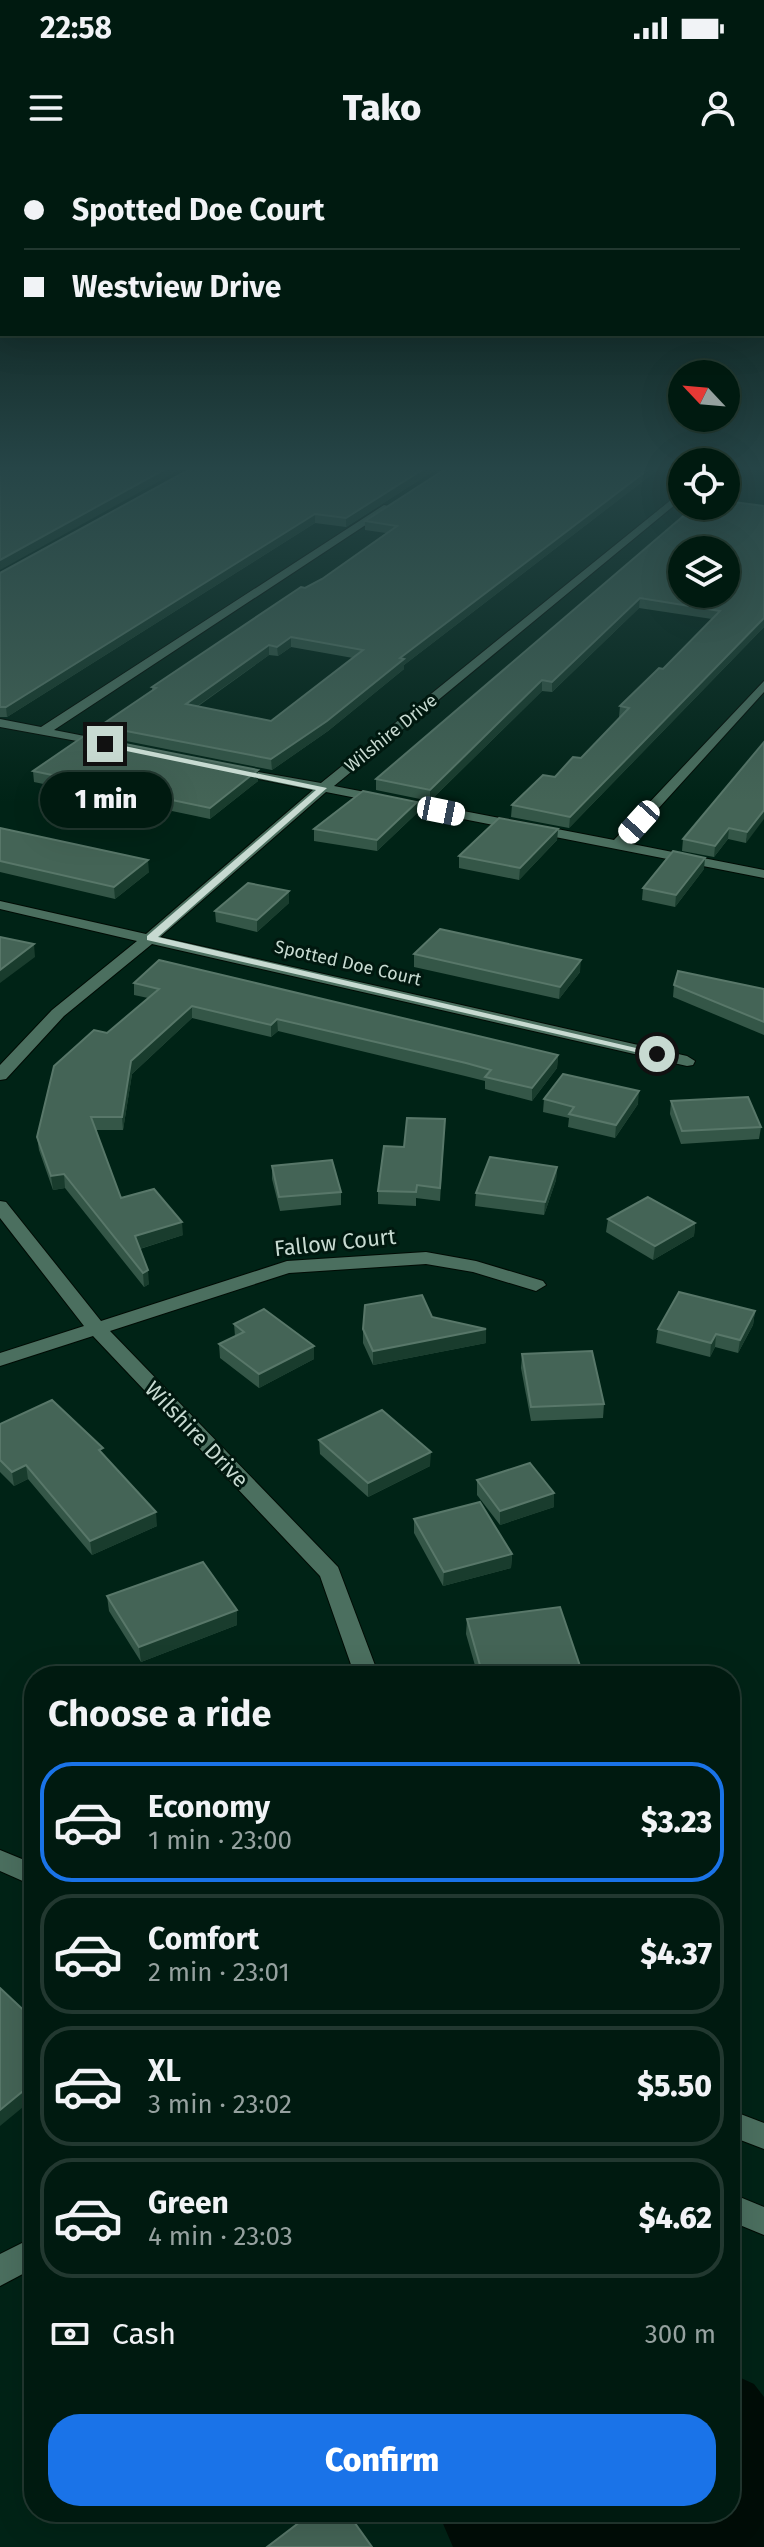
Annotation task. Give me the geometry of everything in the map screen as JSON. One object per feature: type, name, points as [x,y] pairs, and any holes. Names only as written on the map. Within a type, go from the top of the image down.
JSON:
[{"type":"street","points":[[43,732],[278,579]]},
{"type":"street","name":"Wilshire Drive","points":[[0,1075],[58,1013],[323,788],[578,579]]},
{"type":"street","points":[[618,845],[764,685]]},
{"type":"street","points":[[0,723],[121,748]]},
{"type":"street","points":[[214,766],[764,874]]},
{"type":"street","name":"Spotted Doe Court","points":[[0,905],[687,1061]]},
{"type":"street","name":"Wilshire Drive","points":[[0,1206],[96,1328],[330,1573],[363,1666]]},
{"type":"street","name":"Fallow Court","points":[[0,1360],[287,1267],[426,1258],[476,1267],[536,1285]]},
{"type":"street","points":[[0,1860],[24,1871]]},
{"type":"street","points":[[740,2127],[764,2136]]},
{"type":"street","points":[[740,2211],[764,2221]]},
{"type":"street","points":[[0,2271],[24,2257]]},
{"type":"shaded area","points":[[740,2378],[754,2384],[764,2397],[764,2547],[453,2547],[442,2522],[740,2522]]},
{"type":"building","points":[[0,579],[210,579],[6,707],[0,707]]},
{"type":"building","points":[[321,579],[503,579],[400,658],[404,659],[327,721],[271,759],[100,726],[156,688],[152,687],[301,587]],"holes":[[[291,637],[363,650],[271,721],[186,704],[269,645],[277,647]]]},
{"type":"building","points":[[609,579],[668,579],[668,603],[640,598],[552,682],[542,680],[430,790],[376,779]]},
{"type":"building","points":[[740,579],[764,579],[764,618],[570,817],[512,805],[543,775],[555,777],[573,757],[581,758],[629,708],[620,706],[659,668],[663,669],[720,611],[702,608],[740,608]]},
{"type":"building","points":[[84,736],[258,770],[210,808],[33,771]]},
{"type":"building","points":[[764,742],[764,810],[747,832],[729,828],[715,846],[683,839]]},
{"type":"building","points":[[363,791],[417,802],[377,840],[314,829]]},
{"type":"building","points":[[499,818],[558,829],[520,868],[459,856]]},
{"type":"building","points":[[0,828],[148,860],[114,887],[0,861]]},
{"type":"building","points":[[673,851],[705,858],[676,895],[643,888]]},
{"type":"building","points":[[248,883],[289,891],[257,920],[215,911]]},
{"type":"building","points":[[440,929],[581,960],[560,987],[414,954]]},
{"type":"building","points":[[0,937],[34,944],[0,970]]},
{"type":"building","points":[[159,960],[558,1055],[532,1088],[485,1077],[491,1070],[466,1063],[277,1019],[271,1025],[192,1006],[131,1061],[122,1117],[91,1117],[121,1198],[154,1189],[182,1222],[135,1236],[148,1270],[143,1273],[64,1174],[51,1176],[37,1137],[54,1066],[94,1030],[107,1033],[159,989],[134,983]]},
{"type":"building","points":[[678,971],[764,989],[764,1022],[674,985]]},
{"type":"building","points":[[563,1074],[639,1091],[616,1125],[569,1114],[574,1107],[544,1099]]},
{"type":"building","points":[[748,1097],[761,1127],[682,1131],[671,1101]]},
{"type":"building","points":[[407,1118],[445,1119],[440,1188],[417,1185],[416,1192],[378,1191],[384,1146],[404,1147]]},
{"type":"building","points":[[490,1157],[557,1167],[545,1202],[476,1193]]},
{"type":"building","points":[[332,1160],[341,1192],[279,1197],[272,1166]]},
{"type":"building","points":[[648,1197],[695,1223],[655,1246],[608,1219]]},
{"type":"building","points":[[679,1292],[755,1311],[740,1340],[716,1334],[711,1343],[658,1329]]},
{"type":"building","points":[[422,1295],[432,1317],[486,1329],[373,1351],[363,1329],[365,1305]]},
{"type":"building","points":[[264,1309],[314,1346],[259,1374],[219,1344],[244,1332],[234,1324]]},
{"type":"building","points":[[592,1351],[604,1404],[531,1407],[522,1354]]},
{"type":"building","points":[[52,1400],[103,1448],[99,1450],[156,1512],[90,1541],[26,1465],[12,1472],[0,1460],[0,1424]]},
{"type":"building","points":[[382,1410],[431,1452],[368,1483],[319,1440]]},
{"type":"building","points":[[530,1463],[554,1493],[500,1511],[477,1480]]},
{"type":"building","points":[[480,1502],[512,1554],[444,1572],[414,1519]]},
{"type":"building","points":[[203,1562],[237,1610],[139,1647],[107,1596]]},
{"type":"building","points":[[560,1607],[580,1666],[480,1666],[467,1619]]},
{"type":"building","points":[[0,1988],[24,2011],[24,2090],[0,2110]]},
{"type":"building","points":[[300,2522],[354,2522],[372,2547],[267,2547]]},
{"type":"route","points":[[105,744],[323,788],[150,938],[657,1054]]}]
